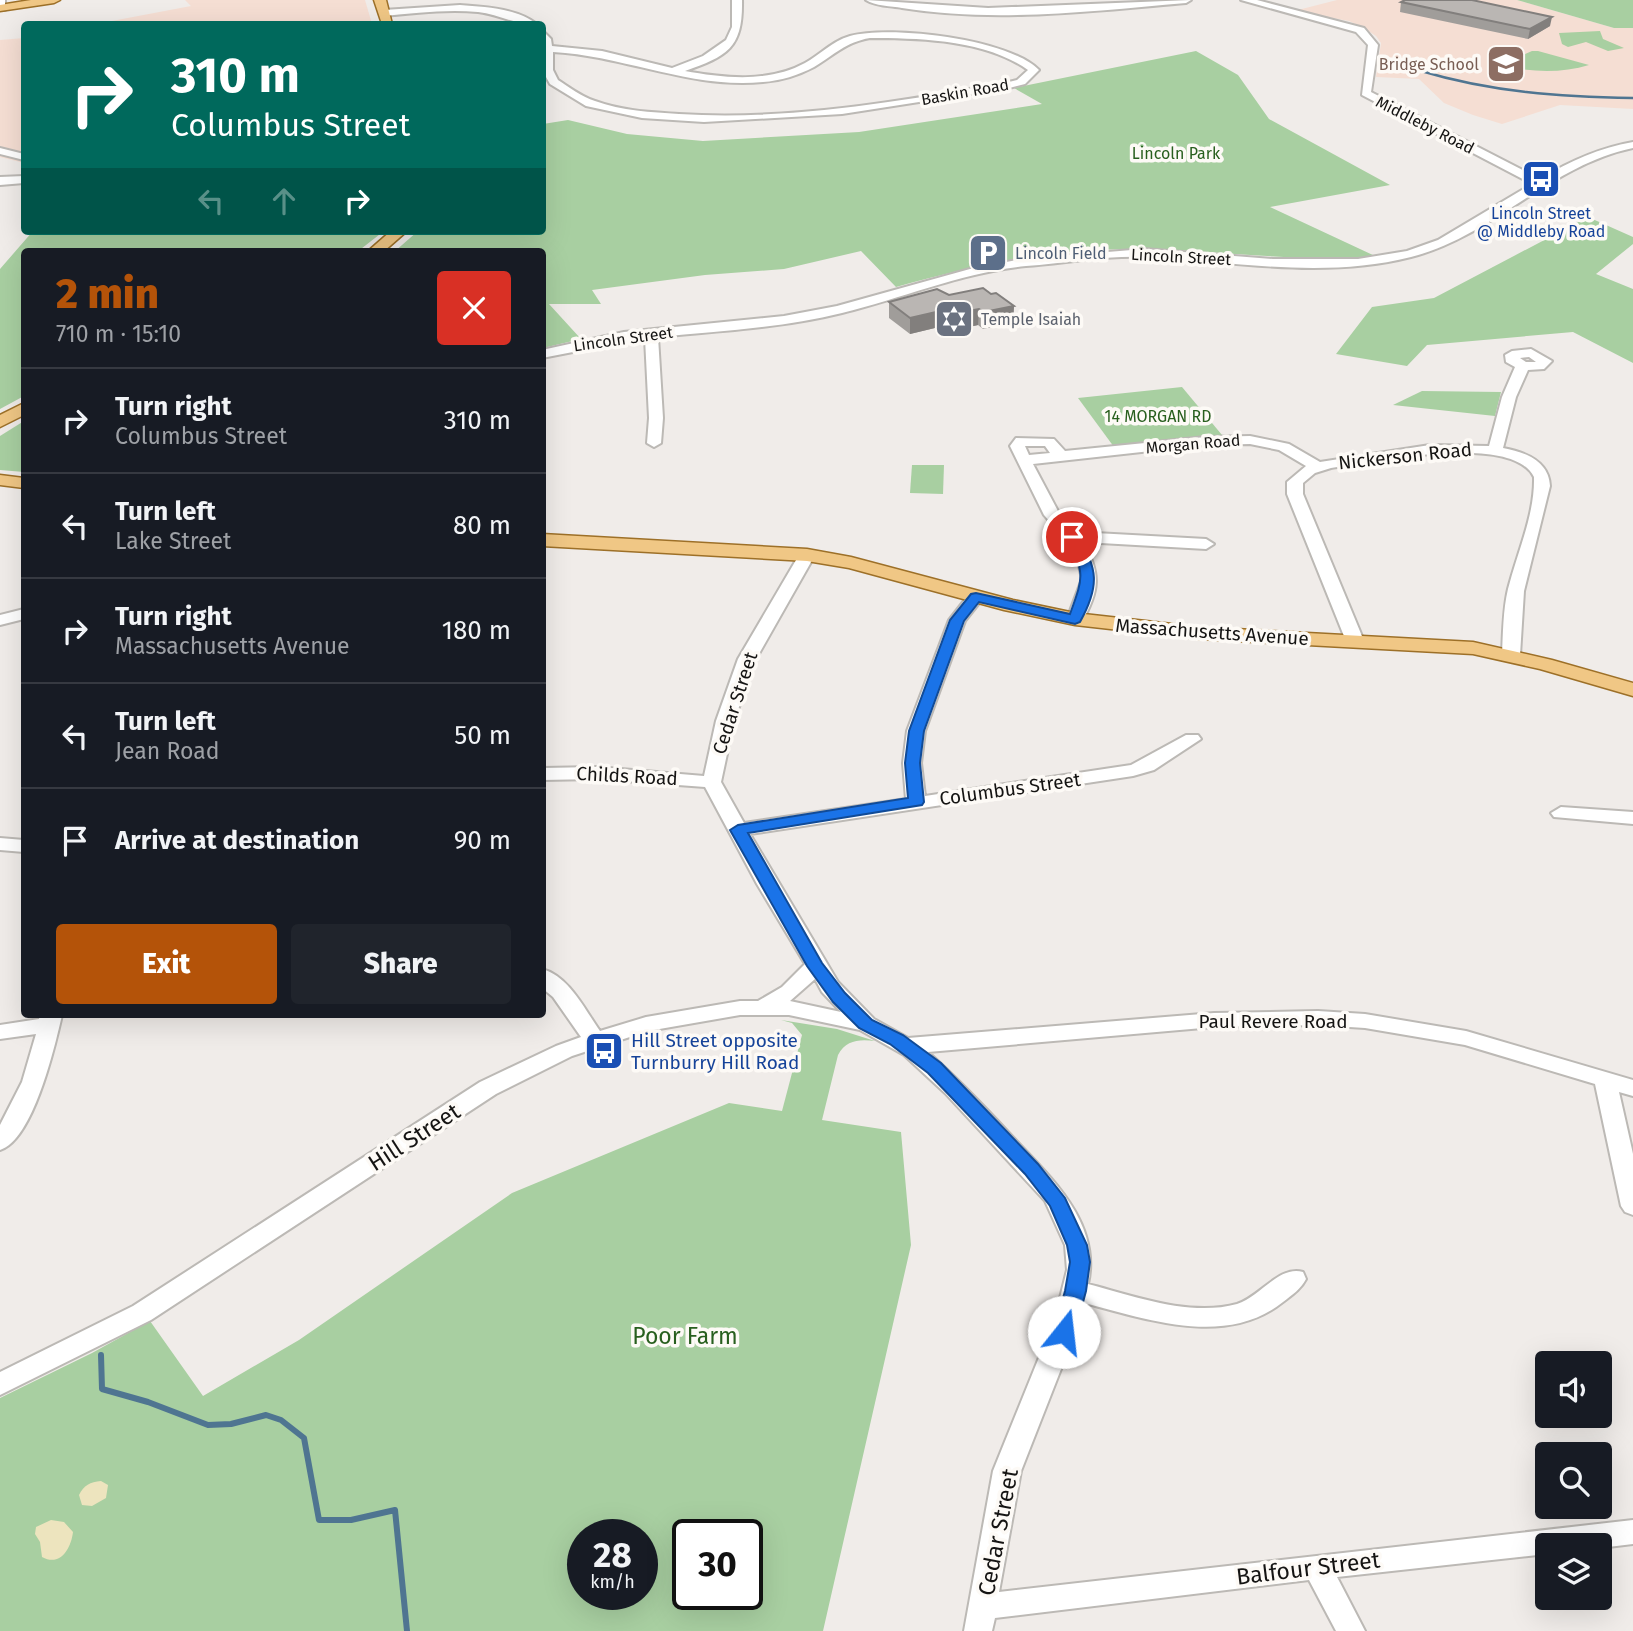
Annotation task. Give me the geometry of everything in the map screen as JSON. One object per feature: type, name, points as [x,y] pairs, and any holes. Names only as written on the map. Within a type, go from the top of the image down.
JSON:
[{"type":"main road","points":[[1,5],[54,0]]},
{"type":"main road","points":[[380,0],[385,19]]},
{"type":"main road","points":[[379,248],[395,235]]},
{"type":"main road","points":[[0,422],[21,410]]},
{"type":"main road","points":[[0,480],[21,483]]},
{"type":"main road","name":"Massachusetts Avenue","points":[[546,540],[807,555],[851,563],[976,597],[1075,619],[1172,631],[1474,648],[1510,655],[1633,691]]},
{"type":"street","points":[[671,72],[708,58],[726,45],[736,33],[737,0]]},
{"type":"street","points":[[872,0],[935,8],[993,9],[1186,0]]},
{"type":"street","points":[[993,9],[1017,0]]},
{"type":"street","name":"Middleby Road","points":[[1246,0],[1360,30],[1373,47],[1366,93],[1539,183]]},
{"type":"street","points":[[385,19],[435,9],[503,14],[523,21]]},
{"type":"street","name":"Baskin Road","points":[[546,40],[547,73],[553,82],[570,94],[617,109],[680,118],[766,117],[869,108],[1009,85],[1021,82],[1034,70],[1016,56],[990,48],[957,42],[869,35],[841,42],[810,65],[783,75],[724,80],[693,78],[602,52],[547,49]]},
{"type":"street","name":"Lincoln Street","points":[[546,353],[596,341],[651,333],[785,320],[851,306],[975,272],[1022,263],[1088,256],[1189,254],[1319,264],[1386,259],[1423,251],[1442,243],[1539,183],[1592,155],[1633,145]]},
{"type":"street","points":[[0,151],[21,156]]},
{"type":"street","points":[[0,181],[21,180]]},
{"type":"street","points":[[651,333],[656,418],[654,443]]},
{"type":"street","points":[[1495,450],[1508,393],[1522,366]]},
{"type":"street","name":"Morgan Road","points":[[1072,537],[1052,515],[1025,460],[1205,441],[1250,440],[1284,447],[1318,467]]},
{"type":"street","name":"Nickerson Road","points":[[1355,641],[1295,494],[1295,482],[1318,467],[1452,448],[1495,450],[1523,459],[1542,476],[1541,494],[1515,595],[1510,655]]},
{"type":"street","points":[[1072,537],[1206,544]]},
{"type":"street","points":[[1072,537],[1086,561],[1090,579],[1075,619]]},
{"type":"street","name":"Cedar Street","points":[[807,555],[747,659],[725,721],[712,782],[815,966],[839,997],[866,1024],[906,1046],[953,1087],[1053,1195],[1063,1211],[1079,1254],[1076,1291],[1055,1356],[1007,1471],[980,1619]]},
{"type":"street","points":[[916,802],[912,763],[916,731],[957,620],[976,597]]},
{"type":"street","points":[[0,620],[21,615]]},
{"type":"street","name":"Columbus Street","points":[[738,830],[1133,770],[1147,766],[1192,739]]},
{"type":"street","name":"Childs Road","points":[[546,774],[597,773],[712,782]]},
{"type":"street","points":[[1561,813],[1633,818]]},
{"type":"street","points":[[0,844],[21,846]]},
{"type":"street","points":[[762,1007],[790,992],[815,966]]},
{"type":"street","points":[[546,979],[559,989],[594,1039]]},
{"type":"street","name":"Hill Street","points":[[0,1384],[70,1351],[163,1301],[496,1084],[547,1058],[594,1039],[678,1017],[762,1007],[819,1013],[866,1024]]},
{"type":"street","name":"Paul Revere Road","points":[[906,1046],[1214,1020],[1318,1018],[1365,1021],[1466,1038],[1633,1088]]},
{"type":"street","points":[[0,1032],[50,1020],[39,1071],[25,1104],[0,1142]]},
{"type":"street","points":[[1605,1080],[1633,1206]]},
{"type":"street","points":[[1076,1291],[1178,1315],[1215,1316],[1259,1306],[1294,1279]]},
{"type":"street","name":"Balfour Street","points":[[980,1619],[1317,1567],[1633,1532]]},
{"type":"street","points":[[1317,1567],[1351,1631]]},
{"type":"shaded area","points":[[185,0],[365,0],[371,21],[112,21],[191,6]]},
{"type":"shaded area","name":"Bridge School","points":[[1337,0],[1517,0],[1614,28],[1633,28],[1633,109],[1560,105],[1502,124],[1473,115],[1444,103],[1419,79],[1376,77],[1381,43],[1364,28],[1349,21],[1294,11]]},
{"type":"shaded area","points":[[21,38],[21,162],[0,157],[0,40]]},
{"type":"green space","points":[[1517,0],[1633,0],[1633,28],[1614,28]]},
{"type":"green space","points":[[1600,31],[1603,39],[1624,48],[1608,51],[1586,42],[1568,47],[1562,44],[1559,33]]},
{"type":"green space","name":"Lincoln Park","points":[[1196,51],[1238,75],[1269,119],[1390,185],[1270,207],[1375,256],[1316,258],[1141,249],[1079,251],[1017,259],[896,287],[861,251],[784,269],[705,275],[592,290],[601,304],[549,304],[581,339],[546,347],[546,248],[399,248],[413,235],[546,235],[546,124],[568,120],[627,134],[703,141],[859,132],[1042,104],[1014,88]]},
{"type":"green space","points":[[1532,51],[1589,65],[1544,71],[1499,65]]},
{"type":"green space","points":[[1588,217],[1633,237],[1633,244],[1596,274],[1633,289],[1633,363],[1573,332],[1427,345],[1407,366],[1336,354],[1372,307],[1434,298]]},
{"type":"green space","points":[[30,235],[379,235],[362,248],[21,248],[21,398],[0,409],[0,269]]},
{"type":"green space","name":"14 MORGAN RD","points":[[1182,387],[1222,435],[1114,447],[1078,398]]},
{"type":"green space","points":[[1422,391],[1501,392],[1495,416],[1393,405]]},
{"type":"green space","points":[[21,423],[21,472],[0,470],[0,436]]},
{"type":"green space","points":[[912,465],[944,465],[943,494],[910,493]]},
{"type":"green space","name":"Poor Farm","points":[[781,1020],[837,1029],[875,1041],[853,1042],[841,1050],[822,1120],[901,1132],[911,1245],[823,1631],[0,1631],[0,1398],[150,1321],[203,1396],[299,1340],[512,1193],[729,1103],[782,1111],[802,1035],[792,1023]]},
{"type":"sand","points":[[101,1481],[108,1485],[106,1498],[92,1506],[82,1505],[79,1495],[83,1489],[91,1483]]},
{"type":"sand","points":[[51,1520],[64,1522],[73,1532],[64,1555],[54,1560],[42,1557],[40,1542],[35,1534],[36,1527]]},
{"type":"building","points":[[1472,0],[1552,17],[1530,29],[1401,2]]},
{"type":"building","points":[[983,288],[991,294],[996,293],[1014,306],[984,312],[979,309],[944,315],[940,311],[910,318],[889,302],[937,289],[949,295]]},
{"type":"waterway","points":[[1421,71],[1500,89],[1633,98]]},
{"type":"waterway","points":[[101,1355],[102,1389],[148,1402],[208,1425],[231,1424],[266,1415],[281,1420],[304,1438],[319,1520],[351,1520],[395,1510],[407,1631]]},
{"type":"place","name":"Bridge School","points":[[1506,64]]},
{"type":"place","name":"Lincoln Street @ Middleby Road","points":[[1541,179]]},
{"type":"place","name":"Lincoln Field","points":[[988,253]]},
{"type":"place","name":"Temple Isaiah","points":[[954,319]]},
{"type":"place","name":"Hill Street opposite Turnburry Hill Road","points":[[604,1051]]},
{"type":"route","points":[[1064,1332],[1076,1291],[1080,1262],[1068,1220],[1058,1203],[1031,1169],[934,1068],[896,1039],[866,1024],[839,997],[815,966],[738,830],[916,802],[912,763],[916,731],[957,620],[976,597],[1075,619],[1090,579],[1086,561],[1072,537]]}]
